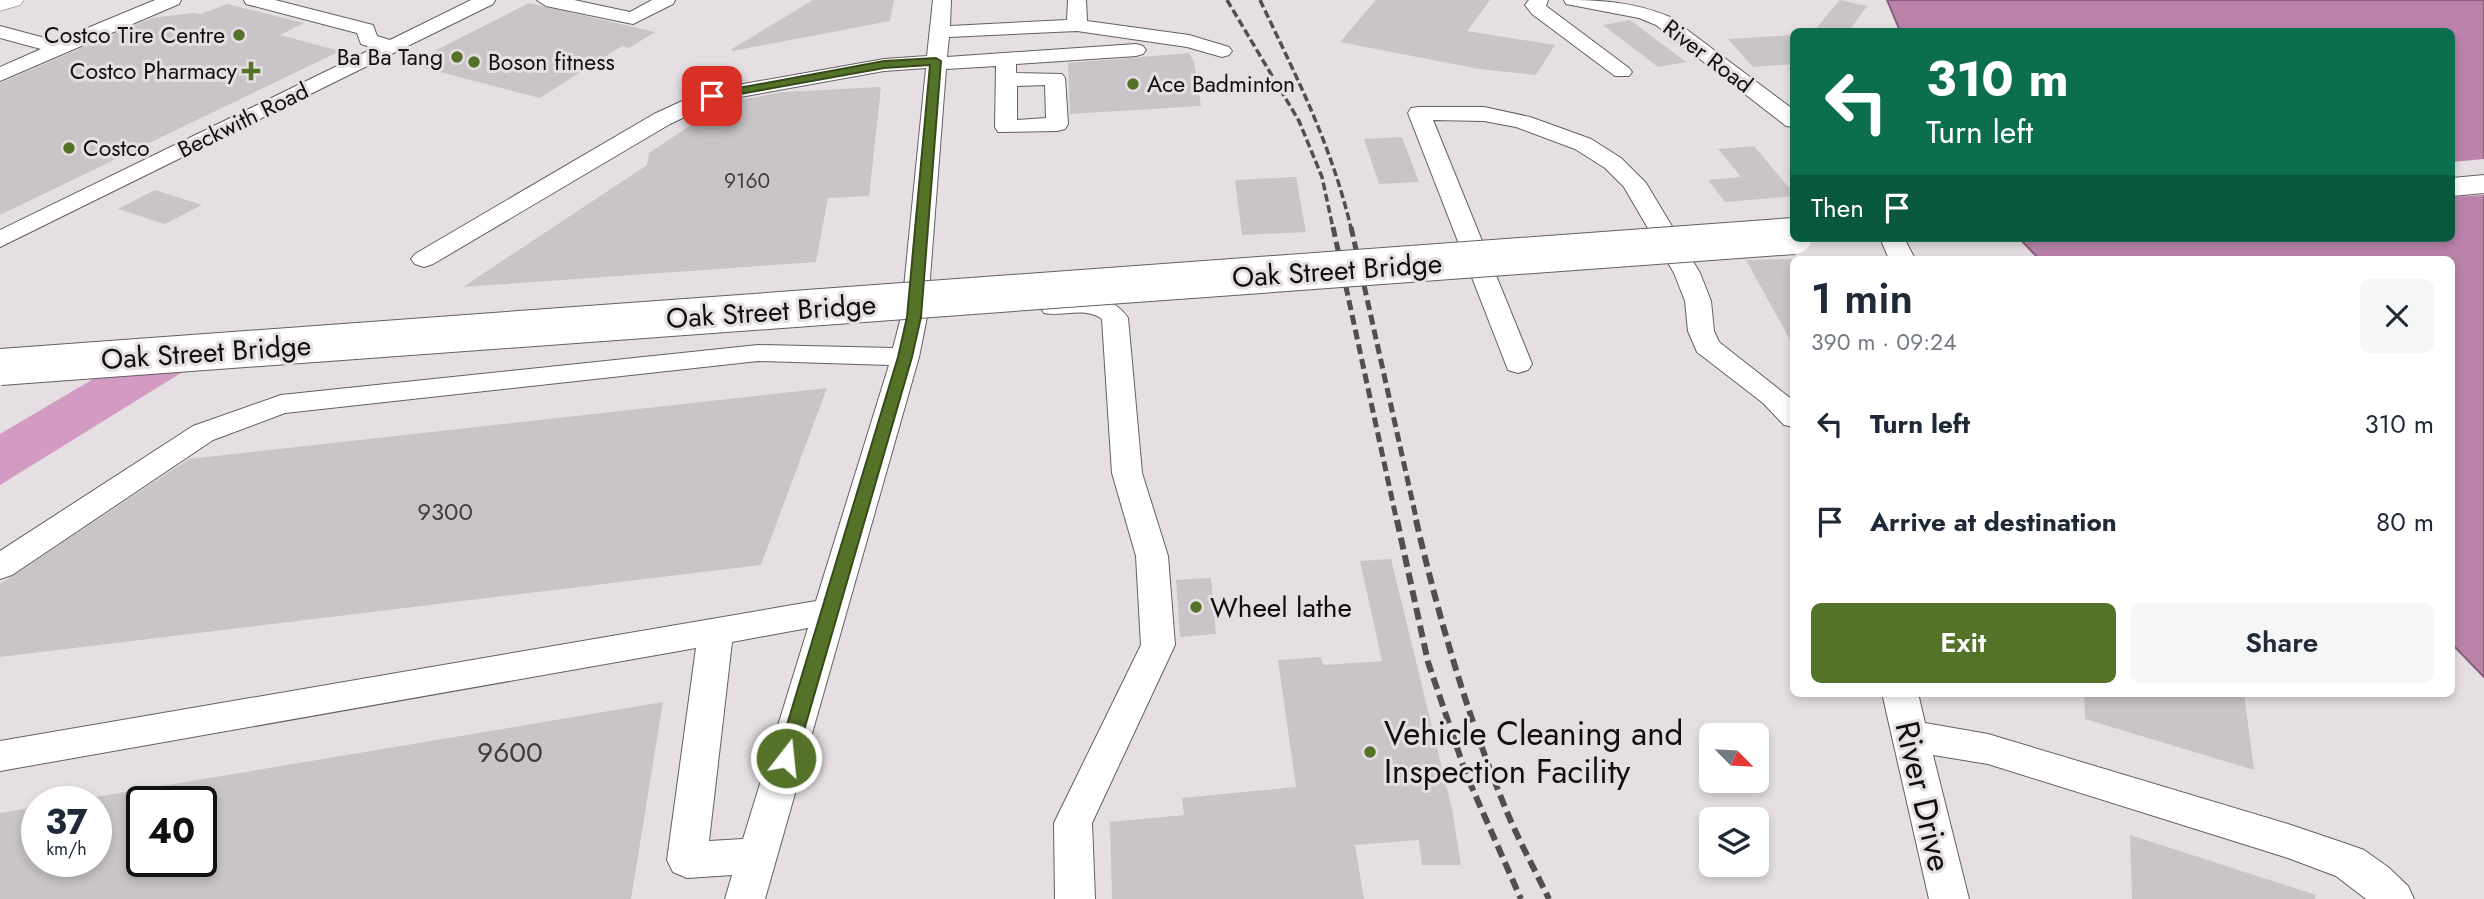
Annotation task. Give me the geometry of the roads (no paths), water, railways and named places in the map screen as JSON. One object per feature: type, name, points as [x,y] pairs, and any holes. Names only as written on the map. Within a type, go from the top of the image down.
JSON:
[{"type":"highway","points":[[2455,174],[2484,171]]},
{"type":"highway","points":[[2455,187],[2484,184]]},
{"type":"highway","name":"Oak Street Bridge","points":[[0,350],[216,337],[1790,222]]},
{"type":"highway","name":"Oak Street Bridge","points":[[0,367],[1790,236]]},
{"type":"main road","points":[[0,5],[12,0]]},
{"type":"street","points":[[0,75],[43,57],[58,47],[172,0]]},
{"type":"street","name":"Beckwith Road","points":[[0,240],[486,0]]},
{"type":"street","points":[[561,1],[633,18],[666,0]]},
{"type":"street","points":[[745,899],[905,357],[914,317],[942,0]]},
{"type":"street","points":[[1077,0],[1077,25]]},
{"type":"street","points":[[1539,0],[1535,5],[1539,10],[1622,72]]},
{"type":"street","name":"River Road","points":[[1573,0],[1644,13],[1664,21],[1790,118]]},
{"type":"street","points":[[268,1],[366,29],[368,40],[392,46]]},
{"type":"street","points":[[424,259],[662,119],[712,96],[884,65],[1077,25],[1189,41],[1222,51]]},
{"type":"street","points":[[0,32],[58,47]]},
{"type":"street","points":[[937,52],[1006,70],[1136,50]]},
{"type":"street","points":[[1518,364],[1419,113],[1484,114],[1522,122],[1583,144],[1613,163],[1634,183],[1686,273],[1698,301],[1701,331],[1707,346],[1773,397],[1790,414]]},
{"type":"street","points":[[914,317],[1084,304],[1105,309],[1115,318],[1127,474],[1152,556],[1158,645],[1073,823],[1075,899]]},
{"type":"street","points":[[0,567],[203,433],[281,404],[758,353],[905,357]]},
{"type":"street","points":[[0,756],[830,612]]},
{"type":"street","points":[[716,630],[687,860],[758,856]]},
{"type":"street","name":"River Drive","points":[[1901,697],[1949,899]]},
{"type":"street","points":[[1910,736],[1988,749],[2288,841],[2350,863],[2374,880],[2393,899]]},
{"type":"railway","points":[[1227,0],[1299,121],[1322,177],[1333,228]]},
{"type":"railway","points":[[1260,0],[1323,140],[1351,228]]},
{"type":"railway","points":[[1333,227],[1397,522]]},
{"type":"railway","points":[[1351,227],[1417,522]]},
{"type":"railway","points":[[1397,520],[1428,662],[1466,774],[1521,899]]},
{"type":"railway","points":[[1416,520],[1434,594],[1467,704],[1512,823],[1549,899]]},
{"type":"place","name":"Costco Tire Centre","points":[[239,35]]},
{"type":"place","name":"Ba Ba Tang","points":[[457,57]]},
{"type":"place","name":"Boson fitness","points":[[474,62]]},
{"type":"place","name":"Costco Pharmacy","points":[[251,71]]},
{"type":"place","name":"Ace Badminton","points":[[1133,84]]},
{"type":"place","name":"Costco","points":[[69,148]]},
{"type":"place","name":"Wheel lathe","points":[[1196,607]]},
{"type":"place","name":"Vehicle Cleaning and Inspection Facility","points":[[1370,752]]}]
